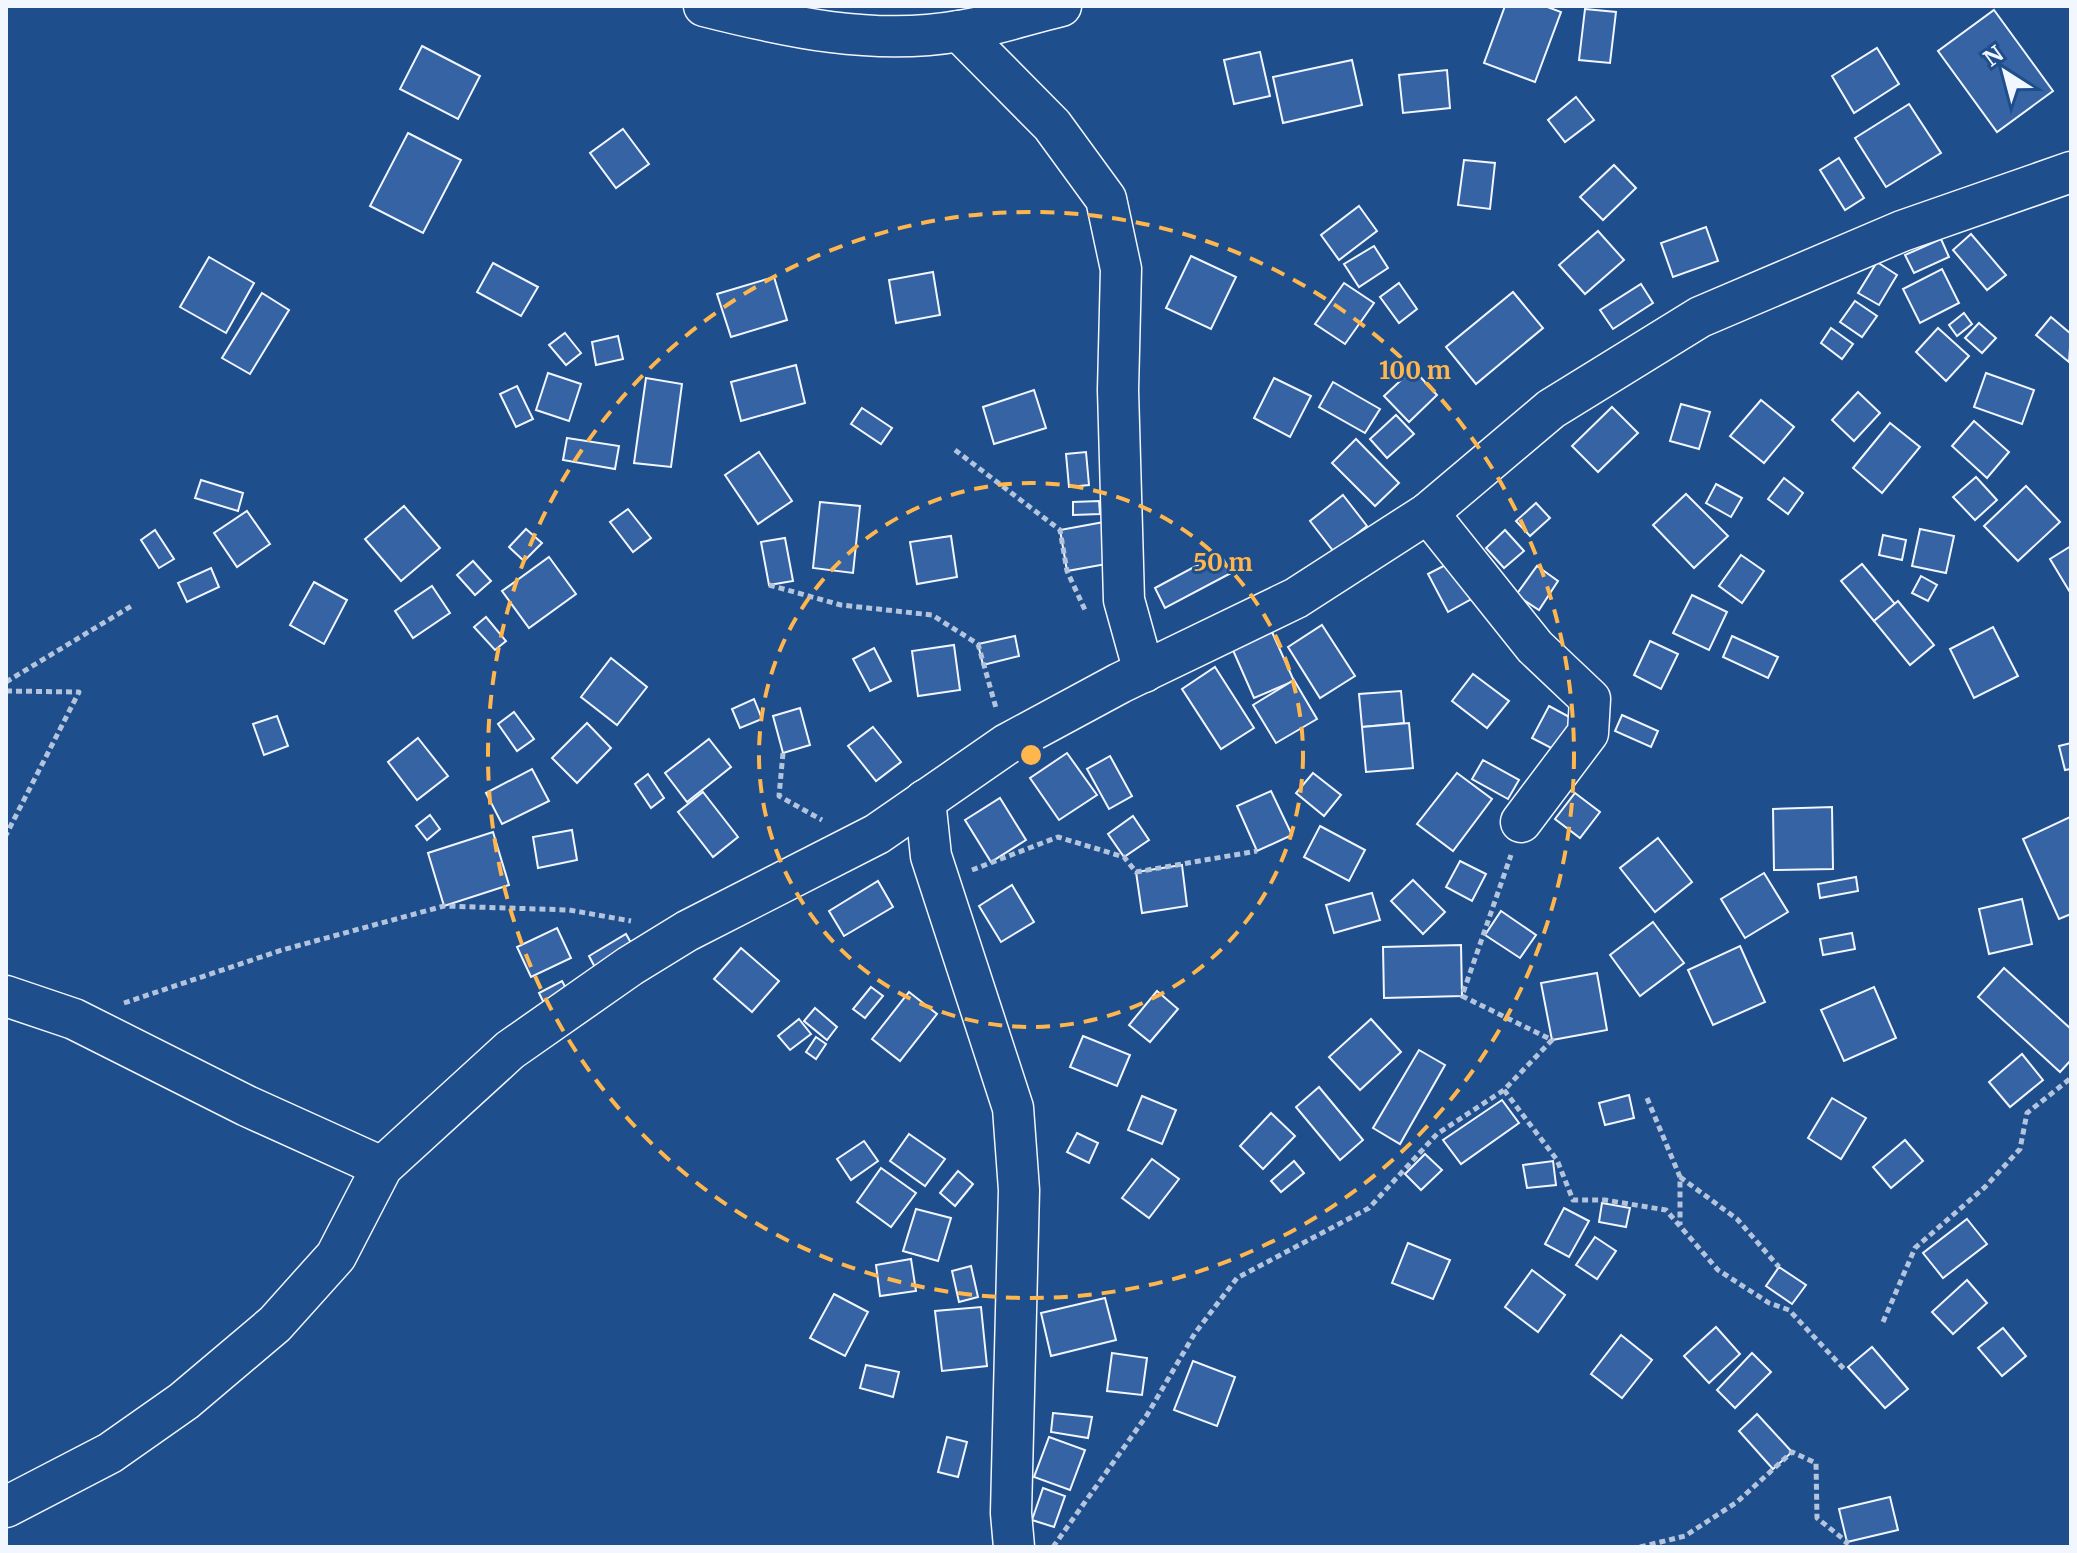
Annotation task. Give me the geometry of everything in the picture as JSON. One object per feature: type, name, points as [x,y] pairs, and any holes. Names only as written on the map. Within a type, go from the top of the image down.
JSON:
[{"type":"street","points":[[704,6],[769,22],[871,37],[959,31],[1061,6]]},
{"type":"street","points":[[959,31],[1052,125],[1106,199],[1121,269],[1118,390],[1124,600],[1144,672]]},
{"type":"street","points":[[6,1507],[110,1453],[184,1401],[275,1324],[336,1256],[382,1167],[510,1050],[687,931],[877,834],[1007,744],[1144,672],[1296,598],[1428,513],[1551,409],[1700,317],[1902,231],[2071,172]]},
{"type":"street","points":[[1428,513],[1535,647],[1590,699],[1588,733],[1521,822]]},
{"type":"street","points":[[925,800],[931,856],[1013,1108],[1019,1190],[1011,1513],[1014,1547]]},
{"type":"street","points":[[6,996],[74,1019],[247,1106],[382,1167]]},
{"type":"path","points":[[955,450],[1060,530],[1067,571],[1087,613]]},
{"type":"path","points":[[769,585],[841,605],[932,615],[978,644],[1007,744]]},
{"type":"path","points":[[6,682],[133,605]]},
{"type":"path","points":[[6,691],[79,692],[14,814],[6,835]]},
{"type":"path","points":[[783,753],[779,796],[823,821],[877,834]]},
{"type":"path","points":[[1053,1547],[1147,1415],[1195,1333],[1237,1278],[1369,1208],[1437,1134],[1504,1090],[1552,1040],[1462,996],[1521,822]]},
{"type":"path","points":[[931,856],[963,874],[1058,837],[1124,857],[1136,872],[1257,851]]},
{"type":"path","points":[[74,1019],[282,950],[444,906],[569,910],[687,931]]},
{"type":"path","points":[[1883,1322],[1915,1248],[1985,1187],[2020,1149],[2027,1113],[2071,1078]]},
{"type":"path","points":[[1504,1090],[1557,1160],[1573,1200],[1605,1200],[1666,1210],[1718,1270],[1769,1303],[1789,1310],[1844,1369]]},
{"type":"path","points":[[1647,1098],[1680,1177],[1680,1226]]},
{"type":"path","points":[[1680,1177],[1737,1219],[1779,1267]]},
{"type":"path","points":[[1640,1547],[1685,1536],[1737,1502],[1792,1452],[1816,1463],[1817,1518],[1847,1542],[1844,1547]]},
{"type":"building","points":[[1505,6],[1545,6],[1561,12],[1535,82],[1484,63]]},
{"type":"building","points":[[1585,9],[1616,12],[1610,63],[1579,60]]},
{"type":"building","points":[[1994,10],[2053,91],[1997,132],[1938,51]]},
{"type":"building","points":[[422,46],[480,76],[458,119],[400,89]]},
{"type":"building","points":[[1877,48],[1899,84],[1854,113],[1832,76]]},
{"type":"building","points":[[1260,52],[1270,96],[1234,104],[1224,60]]},
{"type":"building","points":[[1352,60],[1362,105],[1283,123],[1273,77]]},
{"type":"building","points":[[1447,70],[1450,108],[1403,113],[1399,75]]},
{"type":"building","points":[[1576,97],[1594,120],[1565,142],[1548,120]]},
{"type":"building","points":[[1909,104],[1941,153],[1886,187],[1855,138]]},
{"type":"building","points":[[623,129],[649,164],[616,188],[590,153]]},
{"type":"building","points":[[408,133],[461,160],[423,233],[370,206]]},
{"type":"building","points":[[1839,158],[1864,198],[1845,210],[1820,170]]},
{"type":"building","points":[[1464,160],[1495,163],[1490,209],[1458,205]]},
{"type":"building","points":[[1614,165],[1636,188],[1603,220],[1580,197]]},
{"type":"building","points":[[1359,206],[1377,231],[1339,260],[1321,235]]},
{"type":"building","points":[[1706,227],[1718,261],[1673,277],[1661,243]]},
{"type":"building","points":[[1598,231],[1624,260],[1585,294],[1559,265]]},
{"type":"building","points":[[1971,234],[2006,275],[1987,290],[1953,250]]},
{"type":"building","points":[[1941,239],[1949,257],[1914,273],[1905,255]]},
{"type":"building","points":[[1374,246],[1388,268],[1359,287],[1344,264]]},
{"type":"building","points":[[1191,256],[1236,277],[1211,329],[1166,308]]},
{"type":"building","points":[[209,257],[254,283],[226,333],[180,307]]},
{"type":"building","points":[[1877,262],[1897,275],[1879,305],[1858,293]]},
{"type":"building","points":[[493,263],[538,287],[521,316],[477,292]]},
{"type":"building","points":[[1942,269],[1959,303],[1920,323],[1903,289]]},
{"type":"building","points":[[933,272],[940,315],[896,323],[889,280]]},
{"type":"building","points":[[774,277],[787,320],[731,337],[717,294]]},
{"type":"building","points":[[1344,283],[1374,303],[1345,344],[1315,324]]},
{"type":"building","points":[[1399,283],[1417,309],[1399,323],[1380,297]]},
{"type":"building","points":[[1641,284],[1653,303],[1613,329],[1600,310]]},
{"type":"building","points":[[1513,292],[1543,328],[1476,384],[1446,347]]},
{"type":"building","points":[[262,293],[289,310],[250,374],[222,358]]},
{"type":"building","points":[[1855,301],[1877,316],[1862,337],[1840,322]]},
{"type":"building","points":[[1964,313],[1972,324],[1957,336],[1949,325]]},
{"type":"building","points":[[2051,317],[2071,334],[2069,362],[2036,335]]},
{"type":"building","points":[[1979,323],[1996,338],[1982,353],[1965,338]]},
{"type":"building","points":[[1831,328],[1853,344],[1842,359],[1821,343]]},
{"type":"building","points":[[1938,328],[1969,356],[1946,381],[1916,352]]},
{"type":"building","points":[[565,333],[581,353],[566,365],[549,345]]},
{"type":"building","points":[[618,336],[623,359],[596,365],[592,342]]},
{"type":"building","points":[[796,365],[805,403],[741,421],[731,382]]},
{"type":"building","points":[[1413,369],[1437,395],[1409,422],[1384,396]]},
{"type":"building","points":[[548,373],[581,384],[569,421],[536,410]]},
{"type":"building","points":[[1986,373],[2034,390],[2022,424],[1974,407]]},
{"type":"building","points":[[646,378],[682,384],[671,467],[634,463]]},
{"type":"building","points":[[1274,378],[1311,396],[1290,437],[1254,418]]},
{"type":"building","points":[[1333,382],[1380,409],[1365,433],[1319,407]]},
{"type":"building","points":[[517,386],[533,419],[516,427],[500,394]]},
{"type":"building","points":[[1034,390],[1046,428],[994,444],[983,407]]},
{"type":"building","points":[[1858,392],[1880,413],[1854,441],[1832,420]]},
{"type":"building","points":[[1761,400],[1794,427],[1764,463],[1730,436]]},
{"type":"building","points":[[1681,404],[1710,412],[1699,449],[1670,441]]},
{"type":"building","points":[[1612,407],[1638,433],[1598,472],[1572,446]]},
{"type":"building","points":[[862,408],[892,428],[881,444],[851,424]]},
{"type":"building","points":[[1396,415],[1414,434],[1387,458],[1370,439]]},
{"type":"building","points":[[1974,421],[2009,452],[1987,478],[1952,446]]},
{"type":"building","points":[[1890,423],[1920,447],[1882,493],[1853,468]]},
{"type":"building","points":[[567,438],[619,446],[615,469],[563,460]]},
{"type":"building","points":[[1356,439],[1399,483],[1375,506],[1332,463]]},
{"type":"building","points":[[759,452],[792,501],[758,524],[725,475]]},
{"type":"building","points":[[1086,452],[1089,485],[1069,487],[1066,454]]},
{"type":"building","points":[[1976,477],[1997,500],[1975,520],[1953,497]]},
{"type":"building","points":[[1784,478],[1803,493],[1788,514],[1768,499]]},
{"type":"building","points":[[201,480],[243,493],[238,511],[195,498]]},
{"type":"building","points":[[1716,484],[1742,498],[1731,517],[1706,503]]},
{"type":"building","points":[[2026,486],[2060,522],[2018,561],[1984,526]]},
{"type":"building","points":[[1686,494],[1728,536],[1694,568],[1653,525]]},
{"type":"building","points":[[1343,495],[1367,526],[1334,552],[1310,521]]},
{"type":"building","points":[[1099,501],[1100,514],[1073,515],[1073,502]]},
{"type":"building","points":[[820,502],[860,506],[853,573],[813,568]]},
{"type":"building","points":[[1536,503],[1550,518],[1530,536],[1516,521]]},
{"type":"building","points":[[404,506],[440,548],[401,581],[365,539]]},
{"type":"building","points":[[628,509],[651,538],[633,552],[610,522]]},
{"type":"building","points":[[247,511],[270,544],[237,567],[214,533]]},
{"type":"building","points":[[1104,522],[1112,563],[1067,571],[1060,530]]},
{"type":"building","points":[[526,529],[542,543],[524,561],[509,547]]},
{"type":"building","points":[[1920,529],[1954,536],[1946,573],[1912,566]]},
{"type":"building","points":[[155,530],[174,559],[159,568],[141,540]]},
{"type":"building","points":[[1505,530],[1524,551],[1504,568],[1486,548]]},
{"type":"building","points":[[1883,535],[1906,540],[1902,560],[1879,555]]},
{"type":"building","points":[[951,536],[957,577],[917,584],[910,542]]},
{"type":"building","points":[[785,538],[793,581],[769,585],[761,542]]},
{"type":"building","points":[[2071,546],[2071,594],[2050,559]]},
{"type":"building","points":[[1220,553],[1231,573],[1165,608],[1155,588]]},
{"type":"building","points":[[1741,555],[1764,571],[1742,603],[1719,586]]},
{"type":"building","points":[[549,557],[576,594],[529,628],[502,591]]},
{"type":"building","points":[[1455,560],[1475,597],[1448,612],[1428,574]]},
{"type":"building","points":[[473,561],[491,581],[475,595],[457,575]]},
{"type":"building","points":[[1862,564],[1895,604],[1874,621],[1841,581]]},
{"type":"building","points":[[1537,566],[1558,581],[1539,610],[1516,595]]},
{"type":"building","points":[[211,568],[219,587],[187,602],[178,583]]},
{"type":"building","points":[[1921,576],[1937,585],[1928,601],[1912,593]]},
{"type":"building","points":[[314,582],[347,600],[324,644],[290,625]]},
{"type":"building","points":[[432,586],[450,613],[413,638],[395,611]]},
{"type":"building","points":[[1692,595],[1727,612],[1709,650],[1673,633]]},
{"type":"building","points":[[1898,601],[1934,645],[1910,665],[1874,621]]},
{"type":"building","points":[[486,617],[506,641],[495,650],[474,627]]},
{"type":"building","points":[[1322,625],[1355,676],[1320,698],[1288,647]]},
{"type":"building","points":[[1993,627],[2018,676],[1974,698],[1950,649]]},
{"type":"building","points":[[1272,632],[1294,681],[1254,698],[1232,648]]},
{"type":"building","points":[[1015,636],[1019,656],[983,665],[978,644]]},
{"type":"building","points":[[1732,636],[1778,657],[1768,678],[1723,657]]},
{"type":"building","points":[[1650,641],[1678,654],[1661,689],[1634,675]]},
{"type":"building","points":[[954,645],[960,690],[918,696],[912,651]]},
{"type":"building","points":[[874,648],[891,681],[870,691],[853,659]]},
{"type":"building","points":[[611,658],[647,687],[617,725],[581,697]]},
{"type":"building","points":[[1215,667],[1254,728],[1221,749],[1182,689]]},
{"type":"building","points":[[1473,674],[1509,701],[1487,728],[1452,701]]},
{"type":"building","points":[[1294,680],[1317,719],[1276,743],[1253,705]]},
{"type":"building","points":[[1401,691],[1404,723],[1362,727],[1359,694]]},
{"type":"building","points":[[754,699],[762,719],[740,728],[732,709]]},
{"type":"building","points":[[1549,706],[1573,719],[1555,750],[1532,738]]},
{"type":"building","points":[[800,708],[810,745],[783,753],[773,716]]},
{"type":"building","points":[[514,712],[534,739],[517,751],[498,724]]},
{"type":"building","points":[[1622,715],[1658,731],[1651,747],[1615,731]]},
{"type":"building","points":[[277,716],[288,746],[264,755],[253,724]]},
{"type":"building","points":[[587,723],[611,748],[577,783],[552,758]]},
{"type":"building","points":[[1409,723],[1413,768],[1366,772],[1362,727]]},
{"type":"building","points":[[873,727],[901,762],[876,781],[848,746]]},
{"type":"building","points":[[418,738],[448,776],[417,800],[388,762]]},
{"type":"building","points":[[709,739],[731,767],[687,802],[665,773]]},
{"type":"building","points":[[2071,743],[2071,769],[2065,770],[2059,746]]},
{"type":"building","points":[[1067,753],[1097,795],[1059,820],[1030,778]]},
{"type":"building","points":[[1110,756],[1132,796],[1109,809],[1087,769]]},
{"type":"building","points":[[1483,760],[1519,780],[1508,799],[1472,779]]},
{"type":"building","points":[[532,769],[549,801],[502,824],[486,793]]},
{"type":"building","points":[[1313,773],[1341,795],[1324,816],[1296,793]]},
{"type":"building","points":[[1457,773],[1492,799],[1453,851],[1417,824]]},
{"type":"building","points":[[648,774],[664,798],[651,808],[635,784]]},
{"type":"building","points":[[1271,791],[1292,835],[1257,851],[1237,806]]},
{"type":"building","points":[[703,792],[738,837],[713,857],[678,812]]},
{"type":"building","points":[[1575,793],[1600,812],[1580,838],[1555,819]]},
{"type":"building","points":[[1000,798],[1026,840],[991,862],[965,820]]},
{"type":"building","points":[[1832,807],[1833,869],[1774,870],[1773,809]]},
{"type":"building","points":[[430,815],[440,829],[427,840],[416,826]]},
{"type":"building","points":[[1133,816],[1149,840],[1124,857],[1108,834]]},
{"type":"building","points":[[2070,817],[2071,914],[2059,919],[2023,839]]},
{"type":"building","points":[[1320,826],[1365,850],[1349,881],[1304,857]]},
{"type":"building","points":[[572,830],[577,860],[538,868],[533,837]]},
{"type":"building","points":[[493,832],[509,885],[444,906],[428,853]]},
{"type":"building","points":[[1658,838],[1692,882],[1655,912],[1620,868]]},
{"type":"building","points":[[1460,861],[1486,874],[1472,901],[1446,887]]},
{"type":"building","points":[[1182,865],[1187,906],[1142,913],[1136,872]]},
{"type":"building","points":[[1764,873],[1788,912],[1745,938],[1721,899]]},
{"type":"building","points":[[1856,877],[1858,891],[1820,898],[1818,884]]},
{"type":"building","points":[[1413,880],[1445,912],[1423,934],[1391,901]]},
{"type":"building","points":[[878,881],[893,907],[844,936],[829,911]]},
{"type":"building","points":[[1012,885],[1034,922],[1001,942],[979,906]]},
{"type":"building","points":[[1372,893],[1380,920],[1334,933],[1326,905]]},
{"type":"building","points":[[2022,899],[2032,944],[1989,954],[1979,909]]},
{"type":"building","points":[[1501,911],[1536,935],[1520,958],[1485,935]]},
{"type":"building","points":[[1653,922],[1684,963],[1640,996],[1610,955]]},
{"type":"building","points":[[557,928],[571,958],[531,977],[517,947]]},
{"type":"building","points":[[1852,933],[1855,949],[1823,955],[1820,939]]},
{"type":"building","points":[[626,934],[635,950],[598,973],[589,956]]},
{"type":"building","points":[[1461,945],[1462,996],[1384,998],[1383,947]]},
{"type":"building","points":[[1740,946],[1765,1002],[1713,1025],[1688,970]]},
{"type":"building","points":[[741,948],[779,981],[752,1012],[714,979]]},
{"type":"building","points":[[2004,968],[2071,1029],[2071,1060],[2060,1072],[1978,997]]},
{"type":"building","points":[[1597,973],[1607,1030],[1552,1040],[1541,983]]},
{"type":"building","points":[[562,981],[568,992],[545,1005],[539,993]]},
{"type":"building","points":[[871,987],[883,996],[865,1018],[853,1009]]},
{"type":"building","points":[[1874,987],[1896,1038],[1844,1061],[1821,1010]]},
{"type":"building","points":[[1157,991],[1178,1009],[1150,1042],[1129,1025]]},
{"type":"building","points":[[909,992],[937,1014],[900,1061],[872,1039]]},
{"type":"building","points":[[815,1008],[837,1027],[827,1040],[804,1021]]},
{"type":"building","points":[[799,1019],[811,1034],[790,1050],[778,1036]]},
{"type":"building","points":[[1371,1019],[1401,1052],[1360,1090],[1329,1057]]},
{"type":"building","points":[[1083,1036],[1130,1055],[1117,1086],[1070,1067]]},
{"type":"building","points":[[816,1037],[826,1044],[816,1059],[806,1052]]},
{"type":"building","points":[[1419,1050],[1445,1065],[1400,1144],[1373,1128]]},
{"type":"building","points":[[2022,1054],[2043,1080],[2010,1107],[1989,1082]]},
{"type":"building","points":[[1319,1087],[1363,1140],[1340,1160],[1296,1107]]},
{"type":"building","points":[[1629,1095],[1634,1118],[1605,1125],[1599,1103]]},
{"type":"building","points":[[1142,1096],[1176,1110],[1162,1144],[1128,1130]]},
{"type":"building","points":[[1832,1098],[1866,1118],[1841,1159],[1808,1138]]},
{"type":"building","points":[[1502,1100],[1519,1123],[1461,1164],[1443,1140]]},
{"type":"building","points":[[1271,1113],[1295,1136],[1263,1169],[1240,1146]]},
{"type":"building","points":[[1077,1133],[1098,1143],[1089,1163],[1067,1152]]},
{"type":"building","points":[[909,1134],[945,1159],[925,1186],[890,1161]]},
{"type":"building","points":[[1905,1140],[1923,1161],[1891,1188],[1873,1167]]},
{"type":"building","points":[[864,1141],[878,1161],[851,1180],[837,1159]]},
{"type":"building","points":[[1425,1154],[1442,1170],[1421,1190],[1405,1174]]},
{"type":"building","points":[[1152,1159],[1179,1179],[1149,1218],[1122,1198]]},
{"type":"building","points":[[1294,1161],[1304,1173],[1281,1192],[1271,1181]]},
{"type":"building","points":[[1553,1161],[1556,1185],[1527,1188],[1523,1165]]},
{"type":"building","points":[[881,1168],[916,1193],[891,1227],[857,1202]]},
{"type":"building","points":[[958,1171],[973,1184],[955,1206],[940,1193]]},
{"type":"building","points":[[1602,1203],[1630,1208],[1626,1227],[1599,1222]]},
{"type":"building","points":[[1564,1208],[1589,1221],[1569,1257],[1545,1244]]},
{"type":"building","points":[[916,1209],[951,1218],[938,1261],[903,1251]]},
{"type":"building","points":[[1967,1219],[1987,1244],[1943,1278],[1923,1253]]},
{"type":"building","points":[[1595,1237],[1616,1251],[1597,1279],[1576,1265]]},
{"type":"building","points":[[1408,1243],[1450,1260],[1433,1299],[1392,1283]]},
{"type":"building","points":[[911,1259],[916,1291],[880,1296],[876,1265]]},
{"type":"building","points":[[971,1266],[978,1297],[959,1302],[952,1271]]},
{"type":"building","points":[[1779,1267],[1806,1285],[1792,1304],[1766,1286]]},
{"type":"building","points":[[1532,1270],[1565,1295],[1538,1332],[1505,1307]]},
{"type":"building","points":[[1967,1280],[1987,1303],[1953,1334],[1932,1312]]},
{"type":"building","points":[[834,1294],[868,1312],[845,1356],[810,1338]]},
{"type":"building","points":[[1105,1298],[1116,1340],[1051,1356],[1041,1313]]},
{"type":"building","points":[[981,1307],[987,1366],[942,1371],[935,1311]]},
{"type":"building","points":[[1716,1327],[1740,1354],[1709,1383],[1684,1356]]},
{"type":"building","points":[[2003,1328],[2026,1356],[2002,1376],[1978,1348]]},
{"type":"building","points":[[1621,1335],[1652,1360],[1622,1398],[1591,1374]]},
{"type":"building","points":[[1872,1347],[1908,1389],[1885,1408],[1848,1367]]},
{"type":"building","points":[[1112,1353],[1147,1358],[1142,1395],[1107,1391]]},
{"type":"building","points":[[1752,1353],[1771,1372],[1735,1408],[1717,1390]]},
{"type":"building","points":[[1193,1361],[1235,1377],[1217,1426],[1174,1410]]},
{"type":"building","points":[[866,1365],[899,1372],[893,1397],[860,1388]]},
{"type":"building","points":[[1053,1413],[1092,1417],[1088,1438],[1051,1432]]},
{"type":"building","points":[[1757,1414],[1792,1452],[1773,1469],[1739,1431]]},
{"type":"building","points":[[947,1437],[967,1442],[958,1477],[938,1472]]},
{"type":"building","points":[[1049,1437],[1085,1450],[1070,1490],[1034,1477]]},
{"type":"building","points":[[1043,1488],[1065,1496],[1054,1527],[1032,1520]]},
{"type":"building","points":[[1890,1497],[1898,1530],[1847,1542],[1839,1509]]}]
